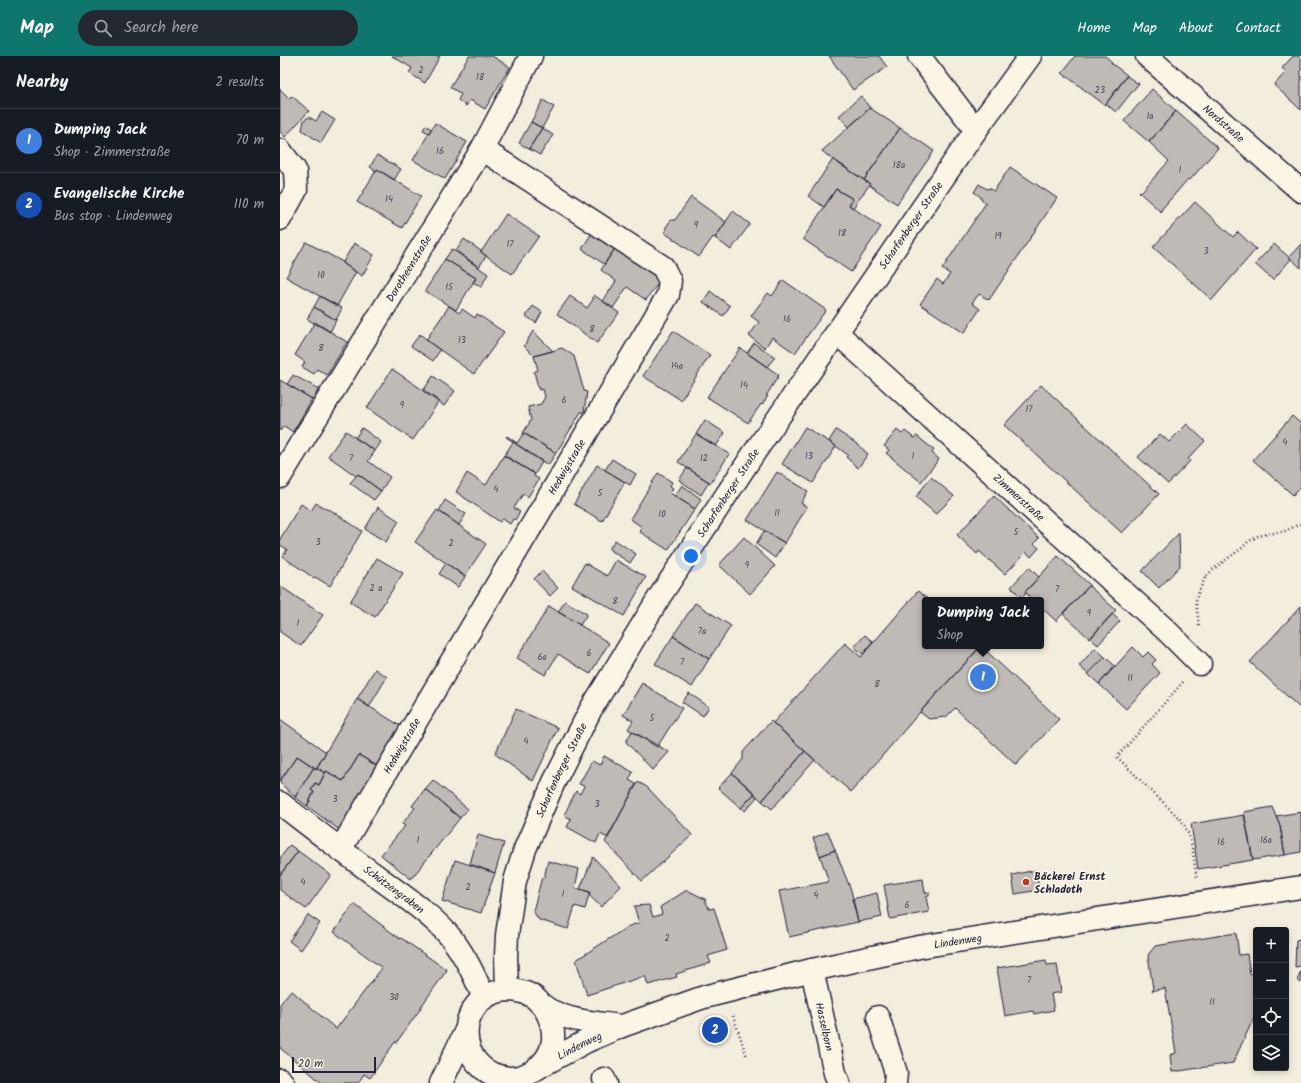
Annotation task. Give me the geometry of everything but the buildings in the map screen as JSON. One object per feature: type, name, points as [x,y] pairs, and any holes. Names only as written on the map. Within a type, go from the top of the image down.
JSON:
[{"type":"street","name":"Dorotheenstraße","points":[[280,477],[482,149],[531,56]]},
{"type":"street","points":[[919,56],[976,130]]},
{"type":"street","name":"Scharfenberger Straße","points":[[507,990],[507,935],[515,881],[525,849],[554,782],[591,710],[660,596],[752,456],[976,130],[1030,56]]},
{"type":"street","name":"Nordstraße","points":[[1147,56],[1301,191]]},
{"type":"street","name":"Hedwigstraße","points":[[340,850],[668,295],[670,281],[662,268],[482,149]]},
{"type":"street","points":[[280,150],[294,170],[296,190],[280,220]]},
{"type":"street","name":"Zimmerstraße","points":[[837,333],[1166,630],[1200,664]]},
{"type":"street","name":"Schützengraben","points":[[280,803],[340,850],[420,908],[451,938],[468,962],[484,998]]},
{"type":"street","name":"Lindenweg","points":[[537,1068],[585,1042],[622,1026],[704,997],[812,970],[919,947],[1301,887]]},
{"type":"street","name":"Hasselborn","points":[[812,970],[835,1073],[840,1083]]},
{"type":"street","points":[[442,1083],[475,1006],[484,998],[496,992],[507,990],[518,991],[528,994],[537,1000],[544,1007],[550,1017],[553,1028],[553,1039],[548,1055],[537,1068],[526,1075],[496,1080],[479,1066],[471,1055],[467,1043],[466,1030]]},
{"type":"street","name":"Lindenweg","points":[[544,1007],[560,1014],[586,1022],[622,1026]]},
{"type":"street","points":[[878,1017],[896,1073],[895,1083]]},
{"type":"street","points":[[280,1080],[283,1083]]},
{"type":"path","points":[[1199,627],[1196,602],[1197,596],[1205,578],[1212,570],[1258,536],[1285,531],[1300,524]]},
{"type":"path","points":[[1200,664],[1117,757],[1181,820],[1185,826],[1189,834],[1201,902]]},
{"type":"path","points":[[725,992],[747,1057]]},
{"type":"place","name":"Dumping Jack","points":[[983,677]]},
{"type":"place","name":"Bäckerei Ernst Schladoth","points":[[1026,882]]},
{"type":"place","name":"Evangelische Kirche","points":[[715,1030]]}]
